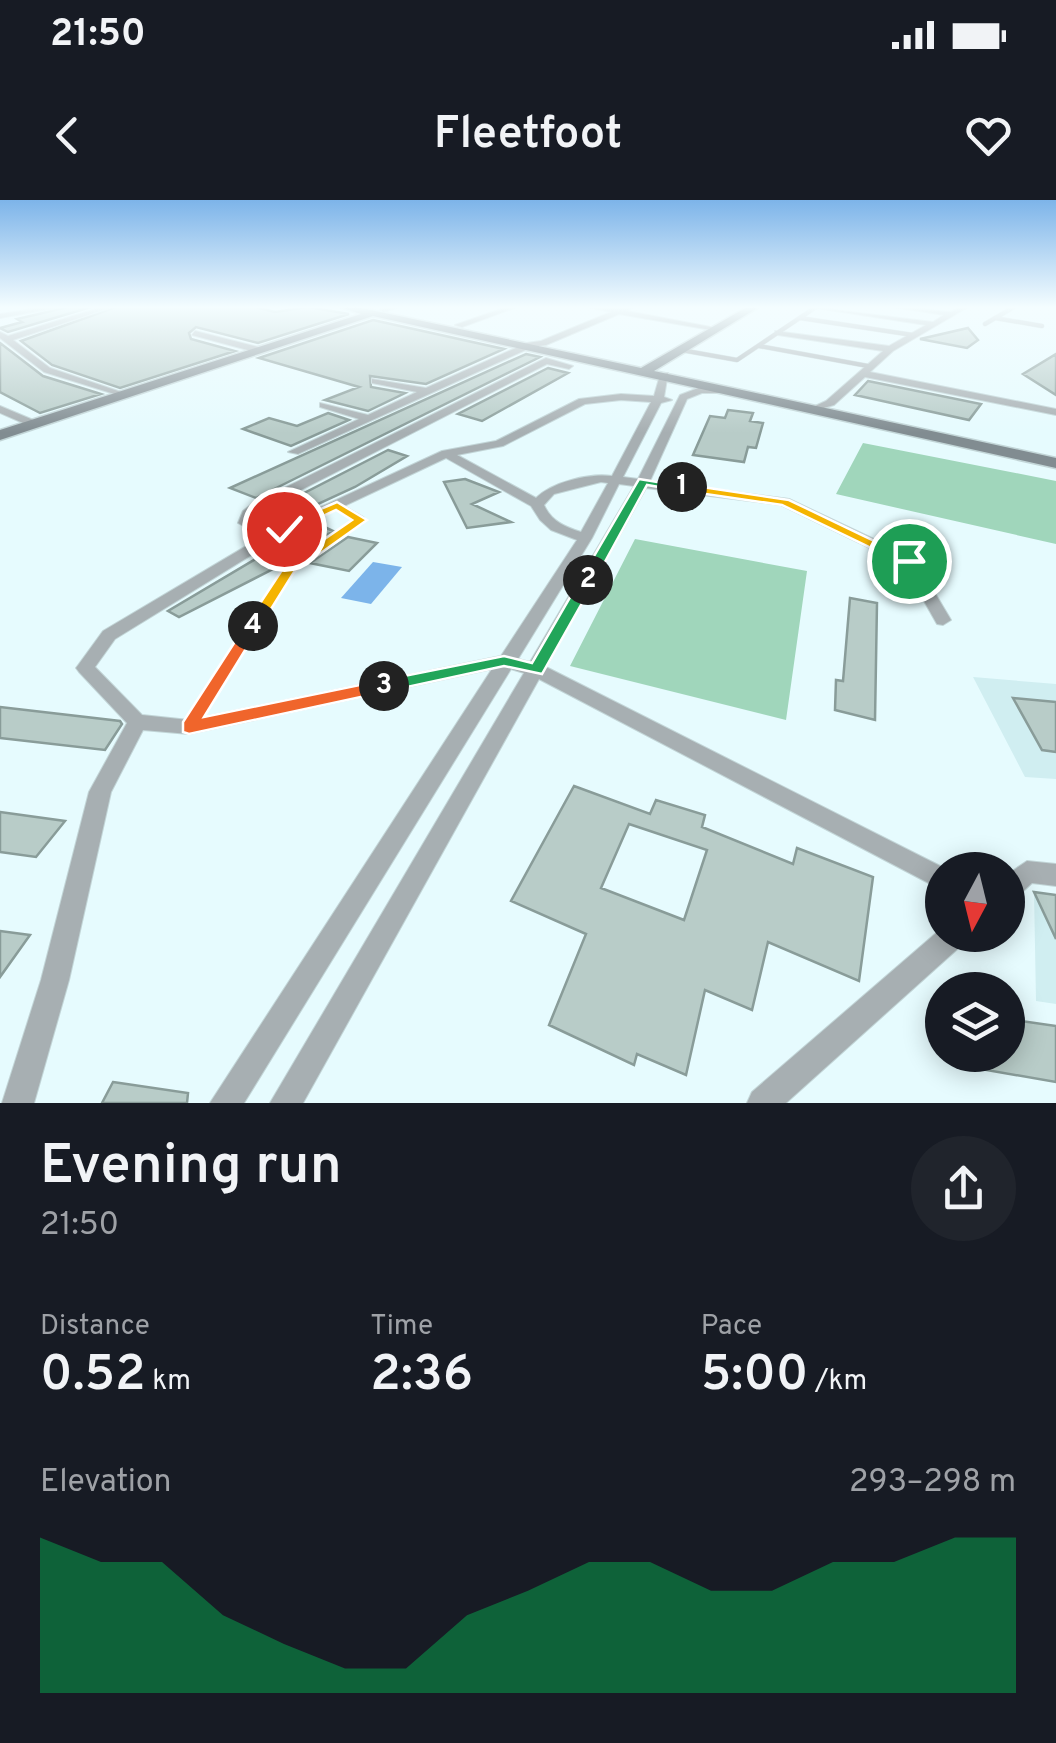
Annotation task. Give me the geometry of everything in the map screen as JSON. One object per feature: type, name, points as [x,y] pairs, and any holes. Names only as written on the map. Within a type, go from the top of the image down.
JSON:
[{"type":"main road","points":[[0,435],[256,349]]},
{"type":"main road","points":[[560,349],[823,406],[1056,464]]},
{"type":"main road","points":[[648,369],[679,349]]},
{"type":"main road","points":[[648,369],[682,350]]},
{"type":"main road","points":[[648,369],[1056,454]]},
{"type":"street","points":[[18,349],[47,370],[122,395]]},
{"type":"street","points":[[294,452],[525,349]]},
{"type":"street","points":[[823,406],[890,349]]},
{"type":"street","points":[[284,529],[259,529],[245,524],[248,514],[257,507],[546,362],[568,366]]},
{"type":"street","points":[[226,1103],[584,538],[657,399],[648,369]]},
{"type":"street","points":[[865,369],[1056,412]]},
{"type":"street","points":[[375,381],[426,391]]},
{"type":"street","points":[[286,1103],[643,482],[683,397],[701,390],[736,390]]},
{"type":"street","points":[[680,402],[583,401],[499,444],[446,453],[284,529],[109,635],[85,668],[137,722],[189,727],[504,661],[536,670],[925,870]]},
{"type":"street","points":[[324,405],[368,418]]},
{"type":"street","points":[[0,409],[34,424]]},
{"type":"street","points":[[446,453],[537,504],[541,516],[553,526],[584,538]]},
{"type":"street","points":[[537,504],[550,491],[578,482],[618,478],[784,502],[909,561],[944,620]]},
{"type":"street","points":[[18,1103],[56,980],[100,792],[137,722]]},
{"type":"street","points":[[1025,874],[1056,875]]},
{"type":"street","points":[[762,1103],[935,952]]},
{"type":"lane","points":[[682,350],[737,360],[754,349]]},
{"type":"lane","points":[[773,349],[865,369]]},
{"type":"lane","points":[[189,727],[288,570],[361,520],[337,506]]},
{"type":"shaded area","points":[[973,677],[1056,684],[1056,779],[1025,777]]},
{"type":"shaded area","points":[[1034,892],[1056,895],[1056,1004],[1036,1001]]},
{"type":"green space","points":[[863,443],[1056,481],[1056,544],[836,494]]},
{"type":"green space","points":[[635,539],[807,571],[786,720],[570,666]]},
{"type":"water","points":[[373,562],[402,567],[371,604],[341,598]]},
{"type":"building","points":[[0,349],[8,349],[43,376],[101,394],[40,413],[0,392]]},
{"type":"building","points":[[32,349],[235,351],[120,388],[52,365]]},
{"type":"building","points":[[286,349],[504,349],[426,384],[370,376],[371,387],[405,393],[368,411],[325,400],[359,387],[259,358]]},
{"type":"building","points":[[526,354],[540,357],[256,498],[230,488]]},
{"type":"building","points":[[1056,354],[1056,395],[1023,374]]},
{"type":"building","points":[[548,368],[568,373],[482,421],[458,414]]},
{"type":"building","points":[[868,381],[981,404],[969,420],[855,395]]},
{"type":"building","points":[[728,410],[753,413],[750,421],[763,423],[756,448],[748,447],[744,462],[693,455],[710,416],[725,418]]},
{"type":"building","points":[[328,413],[349,420],[291,446],[243,429],[269,418],[297,426]]},
{"type":"building","points":[[388,450],[407,456],[355,487],[281,521],[263,519],[278,512],[271,510]]},
{"type":"building","points":[[465,479],[499,492],[472,504],[511,522],[467,528],[444,482]]},
{"type":"building","points":[[316,523],[333,531],[281,565],[179,617],[168,611]]},
{"type":"building","points":[[348,537],[377,543],[349,571],[310,563]]},
{"type":"building","points":[[850,598],[877,603],[875,720],[835,710],[836,680],[843,681]]},
{"type":"building","points":[[1013,698],[1056,702],[1056,752],[1042,750]]},
{"type":"building","points":[[0,707],[122,724],[105,750],[0,738]]},
{"type":"building","points":[[574,786],[650,814],[656,800],[705,815],[702,827],[793,864],[797,848],[873,877],[859,981],[768,942],[752,1010],[705,990],[686,1075],[637,1054],[634,1065],[549,1025],[586,934],[511,901]],"holes":[[[629,824],[707,850],[684,920],[601,888]]]},
{"type":"building","points":[[0,812],[65,821],[36,857],[0,852]]},
{"type":"building","points":[[1034,892],[1056,895],[1056,939]]},
{"type":"building","points":[[0,931],[30,935],[0,977]]},
{"type":"building","points":[[1025,1021],[1056,1026],[1056,1082],[998,1072],[1025,1072]]},
{"type":"building","points":[[113,1082],[188,1093],[187,1103],[102,1103]]},
{"type":"route","points":[[284,529],[337,506],[361,520],[288,570],[189,727],[504,661],[536,670],[643,482],[784,502],[909,561]]}]
